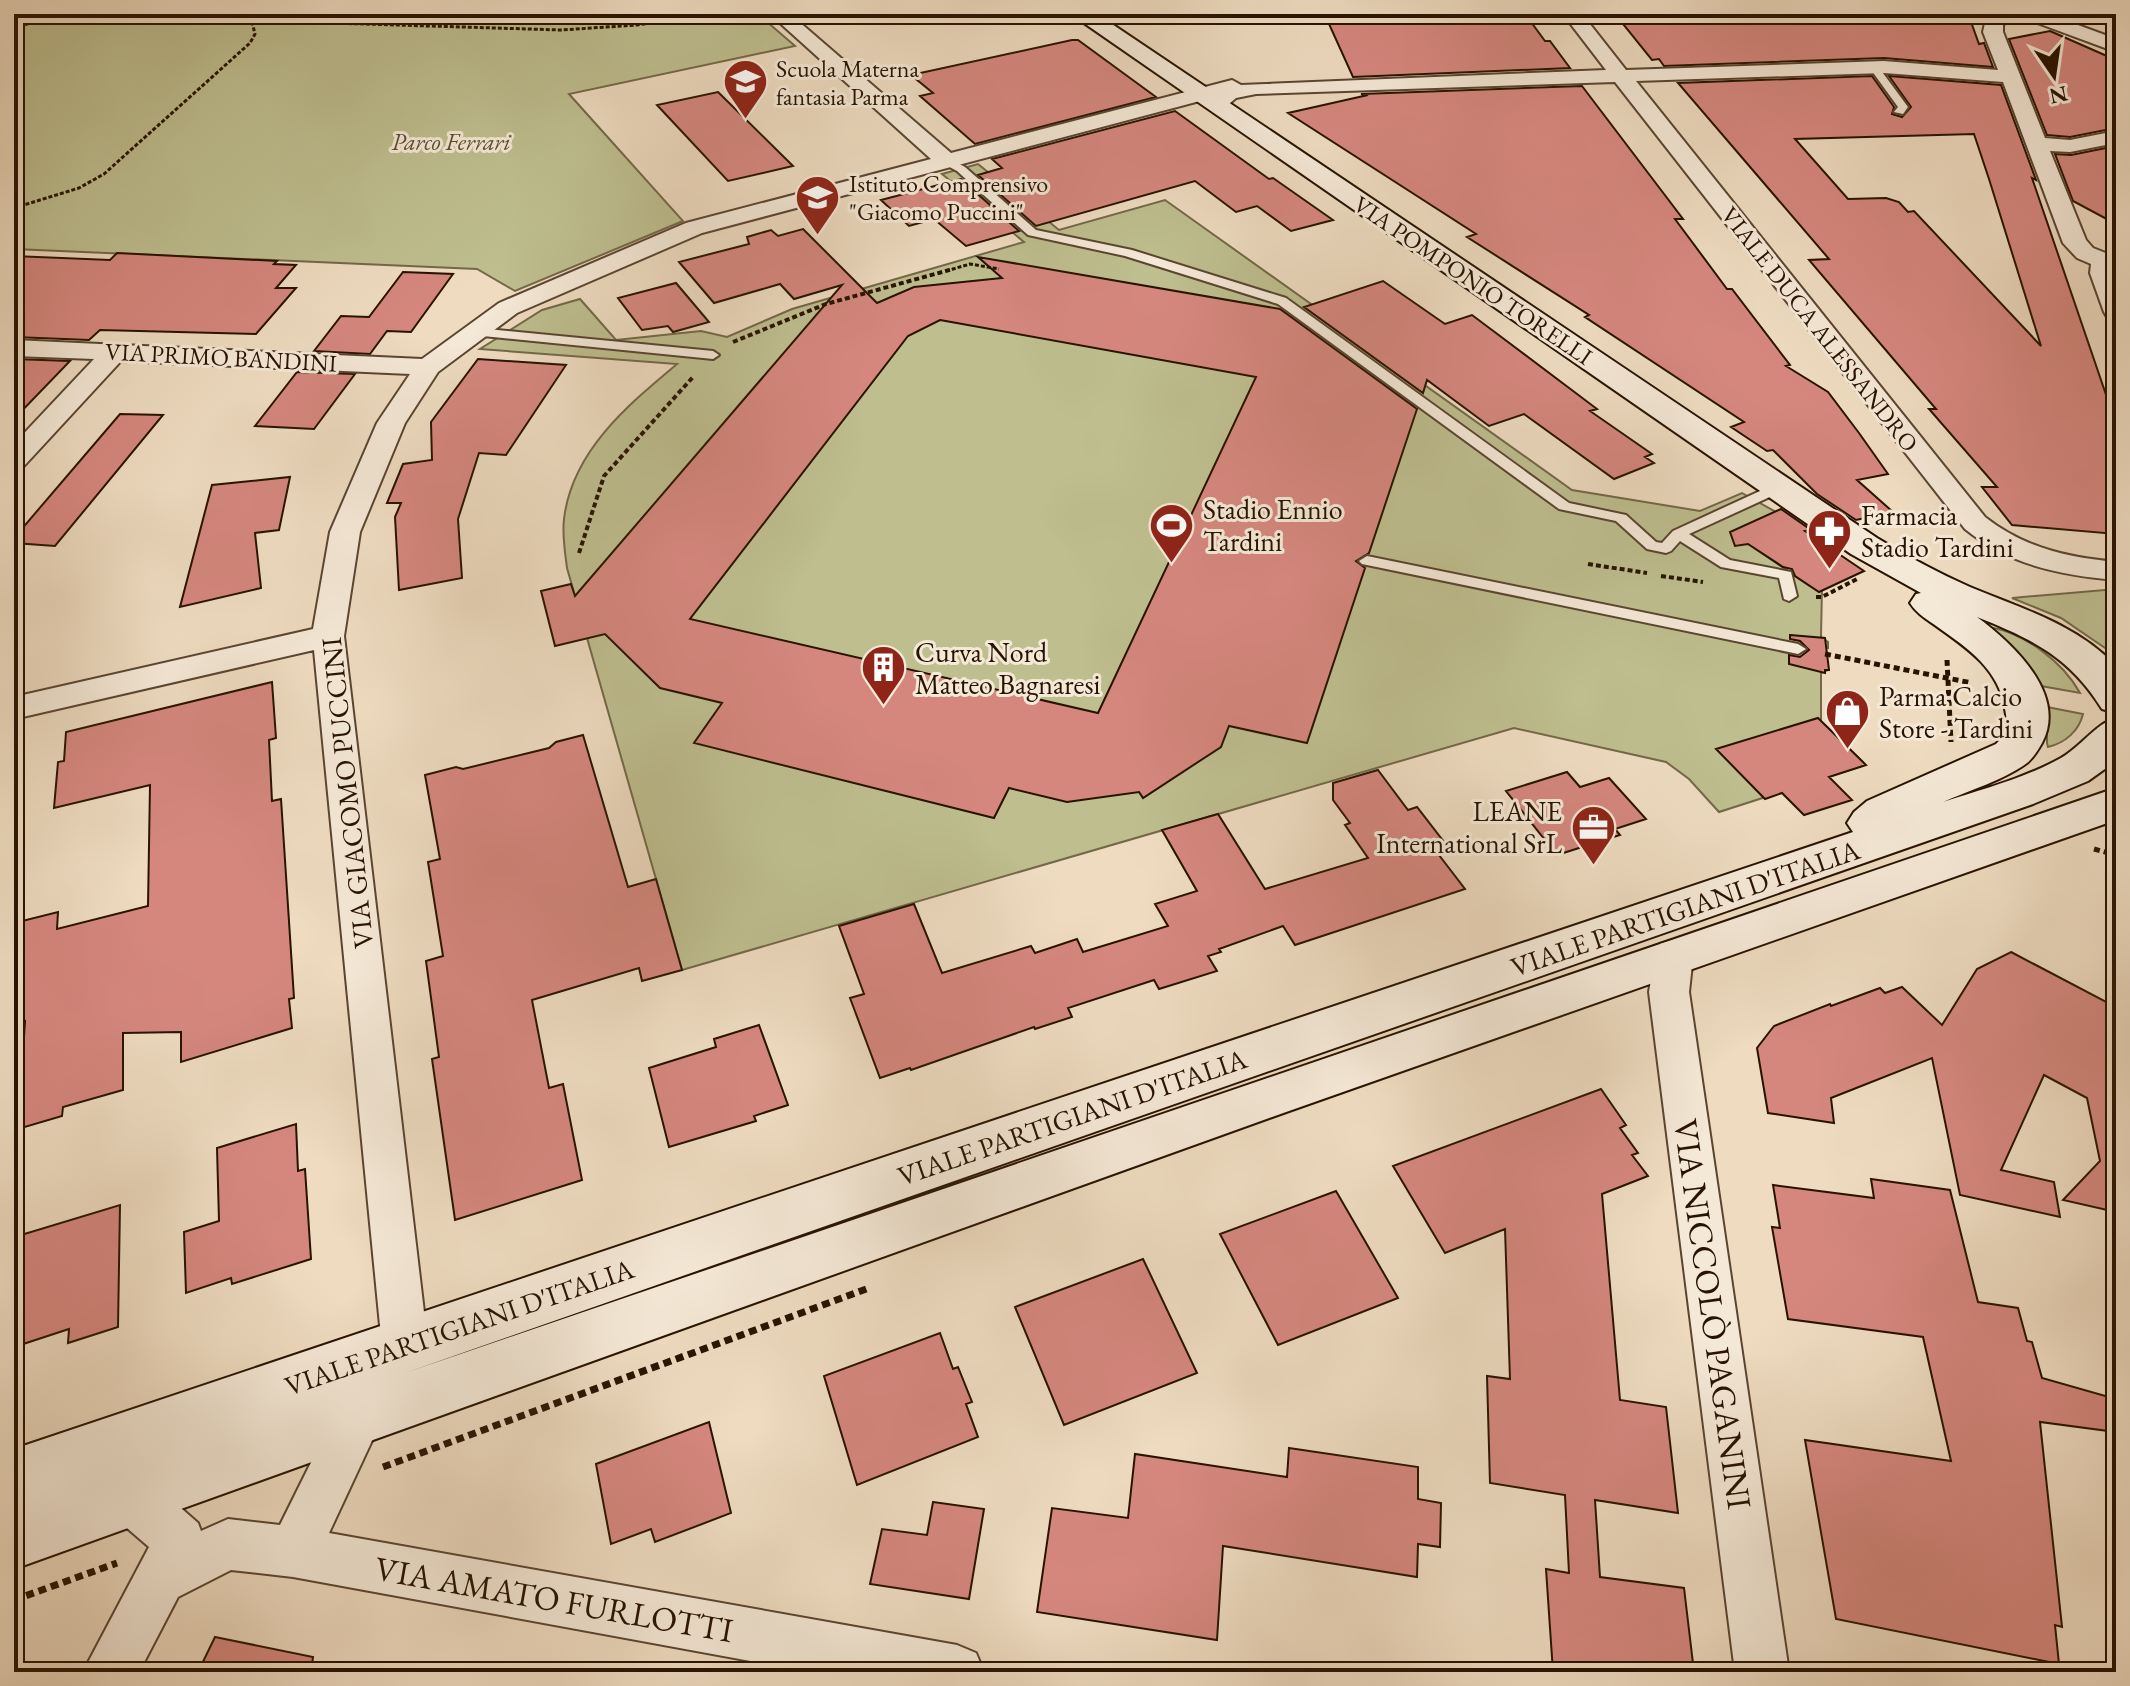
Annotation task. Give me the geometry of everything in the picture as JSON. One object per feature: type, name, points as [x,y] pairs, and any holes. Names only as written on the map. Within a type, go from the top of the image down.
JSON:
[{"type":"main road","name":"VIA POMPONIO TORELLI","points":[[1082,14],[1170,74],[1218,97],[1864,546],[1928,582],[2056,638],[2096,670],[2116,699]]},
{"type":"main road","name":"VIA POMPONIO TORELLI","points":[[1820,862],[1855,843],[1882,812],[2002,759],[2024,741],[2026,706],[2018,681],[1996,653],[1914,592],[1864,546]]},
{"type":"main road","name":"VIALE PARTIGIANI D'ITALIA","points":[[14,1479],[2048,782],[2090,760],[2111,742],[2116,732]]},
{"type":"main road","name":"VIALE PARTIGIANI D'ITALIA","points":[[14,1538],[1674,955],[2116,804]]},
{"type":"main road","points":[[2046,827],[2116,826]]},
{"type":"street","points":[[779,14],[948,162]]},
{"type":"street","name":"VIALE DUCA ALESSANDRO","points":[[1572,14],[1975,523],[1997,542],[2029,556],[2071,566],[2116,571]]},
{"type":"street","points":[[2008,14],[1997,20],[1993,29],[2010,77],[2075,243],[2085,253],[2110,264],[2102,273],[2116,312]]},
{"type":"street","points":[[2031,14],[2116,46]]},
{"type":"street","name":"VIA GIACOMO PUCCINI","points":[[405,1346],[328,636],[345,532],[391,423],[428,367],[508,308],[694,228],[948,162],[1256,88],[1874,67],[2010,77]]},
{"type":"street","points":[[2036,144],[2070,146],[2116,137]]},
{"type":"street","name":"VIA PRIMO BANDINI","points":[[14,348],[428,367]]},
{"type":"street","points":[[14,460],[115,352]]},
{"type":"street","points":[[14,708],[328,636]]},
{"type":"street","name":"VIA NICCOLÒ PAGANINI","points":[[1674,955],[1669,992],[1762,1672]]},
{"type":"street","points":[[293,1552],[359,1417]]},
{"type":"street","points":[[110,1672],[180,1541],[131,1498]]},
{"type":"street","name":"VIA AMATO FURLOTTI","points":[[159,1579],[228,1544],[293,1552],[957,1672]]},
{"type":"lane","points":[[1874,67],[1903,107],[1899,112]]},
{"type":"lane","points":[[948,162],[961,169],[1032,233],[1128,253],[1282,301],[1564,506],[1621,518],[1652,546],[1666,548],[1678,534],[1778,488]]},
{"type":"lane","points":[[477,332],[713,355]]},
{"type":"lane","points":[[1678,534],[1726,564],[1786,575],[1789,596]]},
{"type":"lane","points":[[1367,561],[1798,649]]},
{"type":"path","points":[[14,29],[35,21],[23,14]]},
{"type":"path","points":[[36,14],[561,30],[637,25],[708,14]]},
{"type":"path","points":[[252,14],[583,22],[671,14]]},
{"type":"path","points":[[14,208],[79,188],[104,174],[250,43],[255,34],[252,22]]},
{"type":"path","points":[[579,553],[604,476],[720,347],[826,304],[970,264],[999,269]]},
{"type":"path","points":[[1951,752],[1946,632],[1961,626]]},
{"type":"green space","name":"Parco Ferrari","points":[[14,14],[758,14],[795,46],[569,94],[683,221],[515,291],[477,269],[14,249]]},
{"type":"green space","name":"Stadio Ennio Tardini","points":[[978,164],[1059,230],[1165,200],[1572,490],[1700,511],[1742,493],[1776,512],[1731,532],[1810,586],[1822,588],[1821,637],[1828,642],[1828,648],[1824,648],[1824,661],[1828,662],[1828,670],[1821,673],[1821,724],[1863,762],[1862,766],[1719,812],[1689,779],[1666,762],[1514,728],[682,970],[567,568],[563,531],[569,494],[590,451],[622,413],[677,364],[480,349],[542,310],[580,299],[616,340],[701,331],[727,337],[792,309],[1024,242],[942,174]]},
{"type":"green space","points":[[2116,589],[2116,644],[2105,648],[2061,618],[2012,598]]},
{"type":"green space","points":[[1989,627],[2016,635],[2042,651],[2064,670],[2080,693],[2041,686],[2020,657]]},
{"type":"green space","points":[[2047,707],[2083,714],[2070,735],[2048,747],[2047,743]]},
{"type":"building","points":[[1781,14],[1912,14],[1971,22],[1979,44],[1984,43],[1993,67],[1884,58],[1664,66],[1659,59],[1652,60],[1623,24],[1785,18]]},
{"type":"building","points":[[1523,17],[1531,22],[1545,41],[1550,41],[1570,68],[1353,77],[1329,24]]},
{"type":"building","points":[[2050,31],[2116,60],[2116,128],[2070,137],[2047,135],[2009,39]]},
{"type":"building","points":[[1078,40],[1156,97],[975,144],[920,96],[933,93],[911,75]]},
{"type":"building","points":[[1872,76],[1894,107],[1892,114],[1902,117],[1911,107],[1889,76],[2001,85],[2036,180],[2032,178],[2116,424],[2116,534],[2012,525],[1982,487],[1997,487],[1929,409],[1936,409],[1809,260],[1829,259],[1678,83]],"holes":[[[1974,134],[2041,346],[1914,211],[1908,212],[1899,202],[1886,198],[1848,199],[1795,139]]]},
{"type":"building","points":[[1582,86],[1683,219],[1675,219],[1727,289],[1732,289],[1790,365],[1786,366],[1828,392],[1859,433],[1888,474],[1857,480],[1893,512],[1856,520],[1817,494],[1773,450],[1767,451],[1731,427],[1744,422],[1585,317],[1589,315],[1467,237],[1476,234],[1288,113],[1368,95],[1361,94]]},
{"type":"building","points":[[718,92],[793,166],[728,181],[657,105]]},
{"type":"building","points":[[1175,111],[1269,179],[1273,178],[1333,220],[1291,231],[1257,206],[1236,212],[1195,181],[1036,226],[978,175],[1002,168],[992,159]]},
{"type":"building","points":[[2116,146],[2116,224],[2073,201],[2055,154],[2071,155]]},
{"type":"building","points":[[961,179],[1019,231],[966,246],[934,219],[909,226],[881,200]]},
{"type":"building","points":[[803,229],[877,303],[914,287],[1002,278],[978,257],[1280,309],[1417,409],[1369,553],[1356,561],[1365,568],[1307,743],[1229,726],[1221,747],[1143,798],[1139,792],[1067,802],[1009,788],[994,818],[694,743],[722,703],[660,688],[605,634],[555,646],[541,591],[571,584],[575,596],[842,285],[794,299],[780,284],[714,303],[679,262],[749,244],[747,237],[771,230],[778,236]],"holes":[[[940,320],[1256,377],[1098,713],[690,619],[908,336]]]},
{"type":"building","points":[[117,253],[277,261],[274,264],[296,265],[276,288],[296,288],[256,334],[100,330],[89,340],[14,337],[14,256],[110,260]]},
{"type":"building","points":[[403,272],[453,274],[411,332],[387,331],[370,354],[314,351],[341,316],[369,317]]},
{"type":"building","points":[[1383,281],[1445,324],[1472,315],[1597,409],[1590,411],[1652,454],[1645,457],[1654,463],[1614,479],[1524,414],[1489,426],[1427,380],[1423,393],[1304,307]]},
{"type":"building","points":[[676,283],[709,322],[673,332],[668,326],[642,330],[618,298]]},
{"type":"building","points":[[14,359],[70,361],[14,419]]},
{"type":"building","points":[[478,359],[566,365],[506,455],[479,453],[458,519],[462,578],[399,590],[395,517],[401,503],[387,503],[403,464],[432,460],[431,422]]},
{"type":"building","points":[[297,372],[355,374],[314,429],[255,426]]},
{"type":"building","points":[[120,414],[163,415],[55,546],[14,543],[14,538]]},
{"type":"building","points":[[290,477],[279,530],[255,533],[261,588],[180,607],[212,485]]},
{"type":"building","points":[[1781,509],[1811,530],[1805,531],[1864,571],[1819,592],[1795,576],[1792,569],[1783,567],[1748,544],[1735,546],[1730,532]]},
{"type":"building","points":[[1790,635],[1825,638],[1829,670],[1825,673],[1789,664],[1789,655],[1800,657],[1809,650],[1800,641],[1790,639]]},
{"type":"building","points":[[272,682],[276,738],[269,740],[272,801],[281,799],[294,998],[289,999],[292,1028],[181,1062],[181,1032],[123,1033],[123,1090],[63,1107],[62,1116],[18,1129],[25,1021],[14,1023],[18,922],[58,912],[57,929],[148,906],[150,785],[54,808],[58,762],[64,761],[66,732]]},
{"type":"building","points":[[1818,718],[1866,765],[1829,777],[1852,800],[1804,815],[1782,793],[1765,799],[1716,749]]},
{"type":"building","points":[[583,735],[628,887],[656,879],[682,970],[642,981],[639,968],[532,1000],[549,1088],[563,1084],[582,1180],[455,1220],[432,1059],[439,1057],[426,961],[443,956],[428,862],[440,859],[425,775],[549,748],[556,742]]},
{"type":"building","points":[[1378,770],[1408,810],[1417,807],[1451,851],[1439,855],[1465,889],[1295,945],[1283,926],[1219,949],[1221,952],[1208,956],[1217,971],[1159,989],[1154,980],[1068,1008],[1072,1017],[880,1078],[850,998],[864,994],[839,926],[914,904],[942,973],[1031,946],[1035,953],[1077,939],[1083,952],[1168,926],[1155,904],[1197,891],[1162,830],[1218,814],[1265,889],[1368,858],[1345,825],[1350,823],[1333,800],[1333,783]]},
{"type":"building","points":[[1567,772],[1580,787],[1609,778],[1646,819],[1615,829],[1620,835],[1557,855],[1506,791]]},
{"type":"building","points":[[2011,952],[2116,1007],[2116,1212],[2063,1200],[2100,1161],[2087,1098],[2044,1075],[2001,1170],[2054,1182],[2060,1217],[1960,1195],[1932,1058],[1831,1098],[1834,1123],[1768,1113],[1757,1048],[1774,1026],[1880,988],[1885,993],[1902,987],[1942,1025],[1977,969]]},
{"type":"building","points":[[759,1025],[788,1105],[754,1116],[756,1121],[669,1147],[649,1068],[716,1047],[714,1039]]},
{"type":"building","points":[[1601,1089],[1626,1125],[1620,1128],[1638,1153],[1632,1155],[1648,1176],[1602,1194],[1620,1400],[1666,1407],[1678,1513],[1595,1500],[1600,1577],[1684,1588],[1694,1672],[1553,1672],[1546,1569],[1569,1573],[1565,1495],[1490,1483],[1487,1376],[1510,1379],[1505,1229],[1445,1253],[1393,1166]]},
{"type":"building","points":[[296,1124],[298,1171],[305,1169],[311,1259],[232,1284],[231,1278],[186,1293],[184,1232],[219,1221],[217,1148]]},
{"type":"building","points":[[1871,1179],[1950,1190],[1978,1302],[2018,1308],[2042,1378],[2116,1399],[2116,1432],[2040,1422],[2062,1627],[2055,1625],[2059,1664],[1836,1619],[1805,1440],[1951,1461],[1923,1337],[1788,1319],[1772,1227],[1780,1228],[1773,1185],[1874,1198]]},
{"type":"building","points":[[1336,1191],[1398,1298],[1278,1345],[1220,1234]]},
{"type":"building","points":[[120,1205],[118,1327],[68,1343],[69,1329],[14,1347],[21,1235]]},
{"type":"building","points":[[1143,1259],[1197,1373],[1064,1425],[1015,1307]]},
{"type":"building","points":[[940,1333],[953,1369],[958,1367],[972,1402],[966,1404],[978,1437],[857,1485],[824,1376]]},
{"type":"building","points":[[709,1422],[731,1513],[655,1542],[651,1529],[611,1544],[596,1464]]},
{"type":"building","points":[[1289,1448],[1418,1467],[1418,1499],[1441,1503],[1440,1547],[1418,1544],[1417,1577],[1223,1546],[1217,1640],[1037,1612],[1052,1508],[1128,1518],[1135,1454],[1287,1477]]},
{"type":"building","points":[[933,1502],[984,1509],[969,1599],[870,1584],[882,1529],[927,1535]]},
{"type":"building","points":[[215,1637],[313,1657],[311,1672],[198,1672]]},
{"type":"place","name":"Scuola Materna fantasia Parma","points":[[745,121]]},
{"type":"place","name":"Istituto Comprensivo \"Giacomo Puccini\"","points":[[818,236]]},
{"type":"place","name":"Stadio Ennio Tardini","points":[[1172,564]]},
{"type":"place","name":"Farmacia Stadio Tardini","points":[[1830,570]]},
{"type":"place","name":"Curva Nord Matteo Bagnaresi","points":[[884,707]]},
{"type":"place","name":"Parma Calcio Store - Tardini","points":[[1848,751]]},
{"type":"place","name":"LEANE International SrL","points":[[1593,866]]}]
